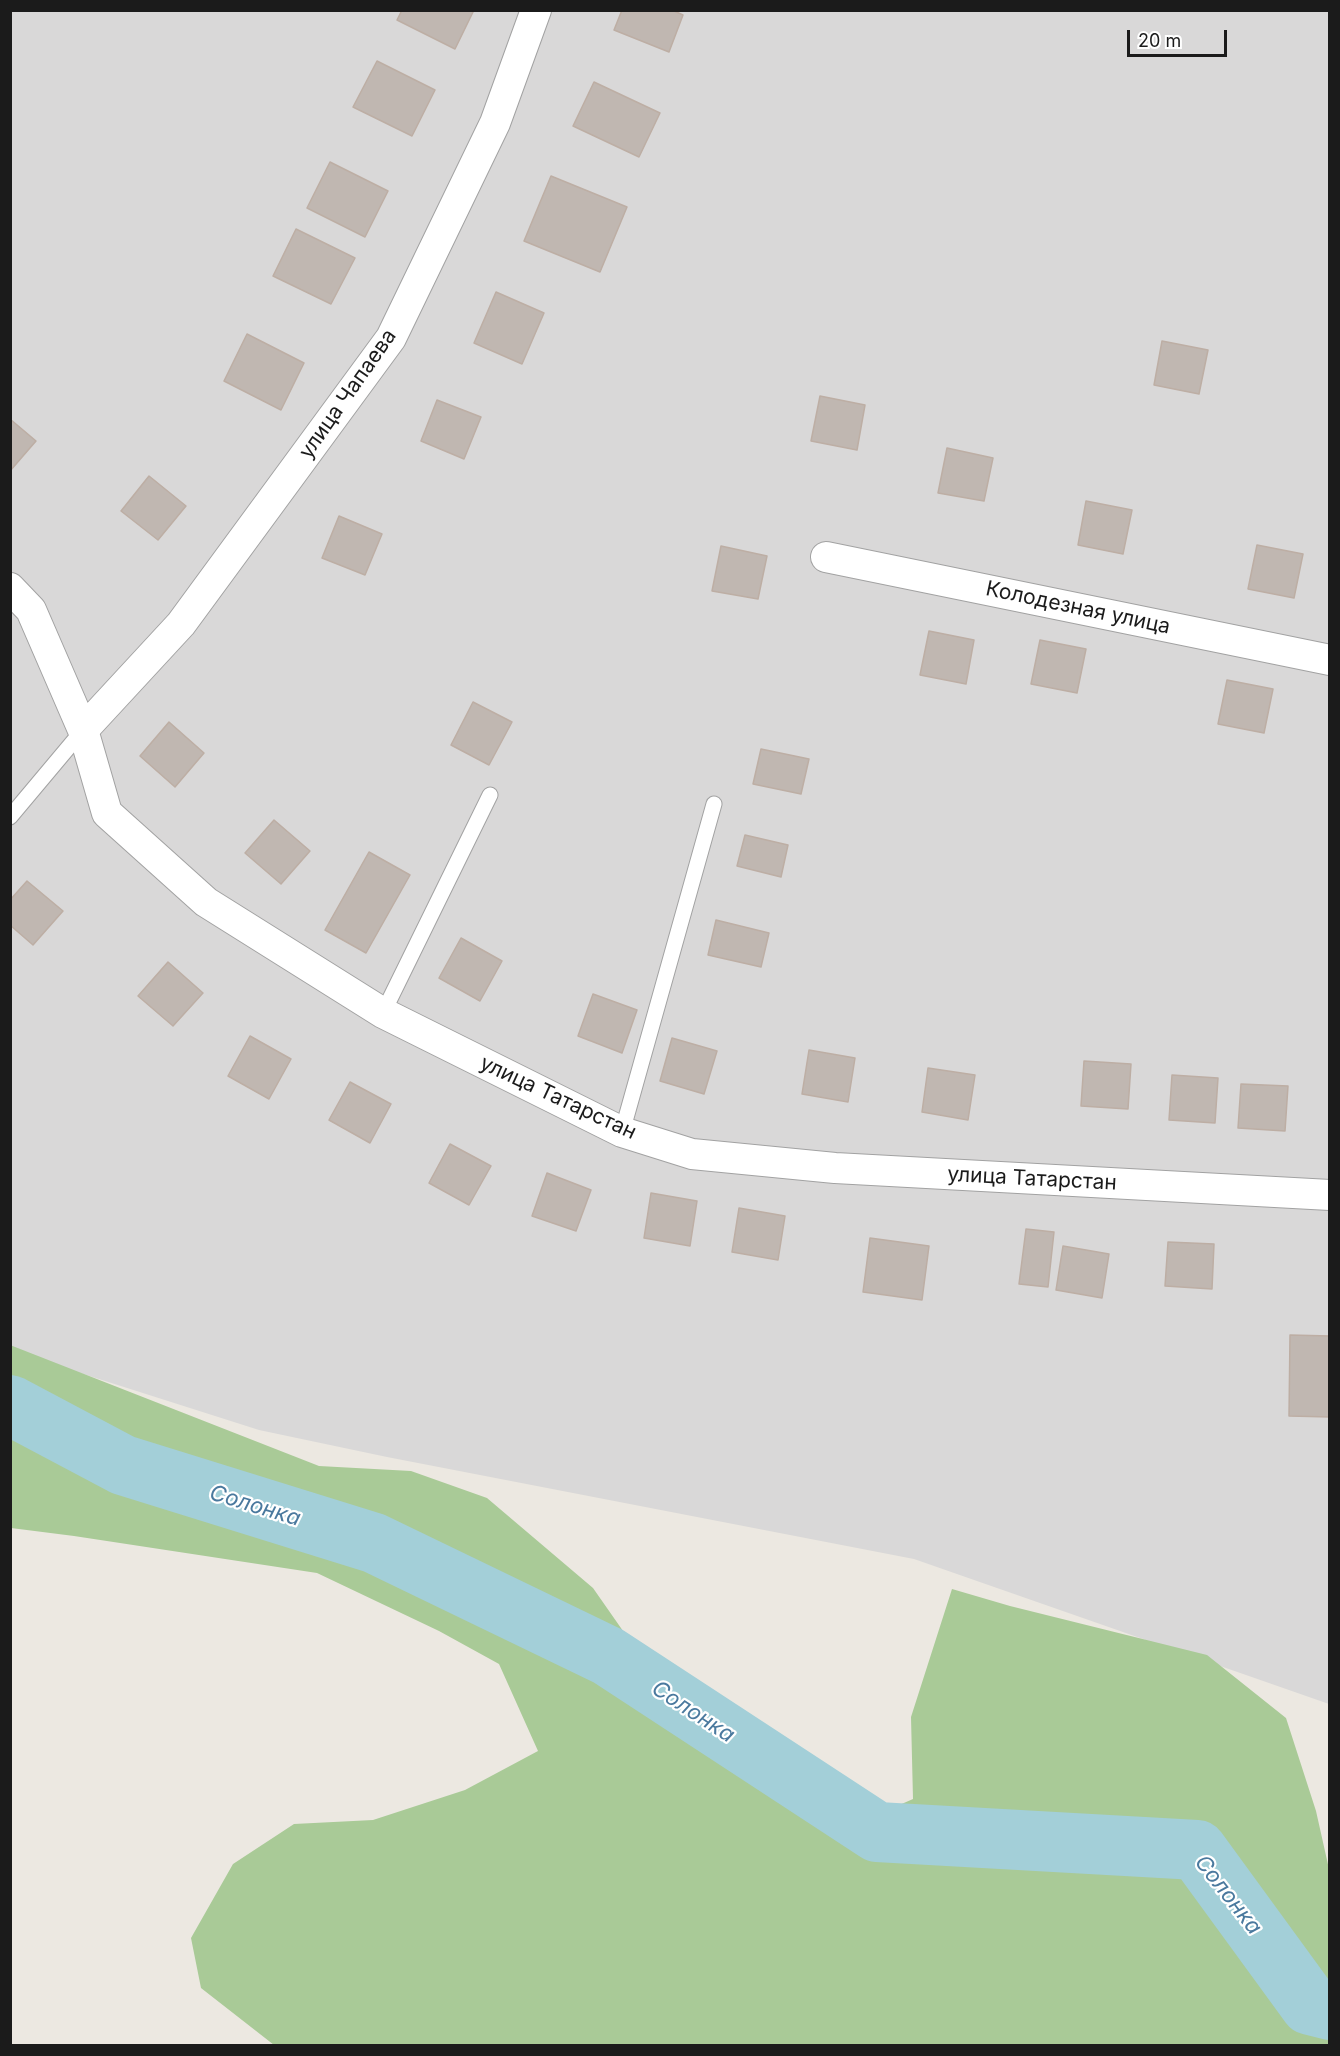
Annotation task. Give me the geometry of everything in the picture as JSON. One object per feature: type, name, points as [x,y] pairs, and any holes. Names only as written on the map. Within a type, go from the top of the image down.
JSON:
[{"type":"street","name":"улица Чапаева","points":[[83,730],[181,624],[391,338],[495,123],[536,10]]},
{"type":"street","name":"Колодезная улица","points":[[826,557],[1329,660]]},
{"type":"street","name":"улица Татарстан","points":[[10,588],[31,610],[83,730],[107,813],[206,902],[383,1013],[622,1132],[692,1154],[823,1167],[1329,1195]]},
{"type":"lane","points":[[10,817],[83,730]]},
{"type":"lane","points":[[383,1013],[490,795]]},
{"type":"lane","points":[[622,1132],[714,804]]},
{"type":"shaded area","points":[[11,11],[1329,11],[1329,1704],[914,1559],[259,1430],[11,1351]]},
{"type":"green space","points":[[10,1345],[319,1466],[411,1471],[487,1498],[593,1588],[674,1704],[753,1759],[865,1820],[913,1799],[911,1717],[952,1589],[1010,1606],[1207,1655],[1286,1718],[1316,1811],[1329,1869],[1329,2045],[274,2045],[201,1988],[191,1938],[233,1864],[294,1824],[373,1820],[465,1790],[538,1751],[499,1664],[439,1631],[317,1573],[11,1528]]},
{"type":"building","points":[[402,10],[474,10],[455,49],[397,20]]},
{"type":"building","points":[[622,10],[672,10],[683,15],[669,52],[614,30]]},
{"type":"building","points":[[377,61],[435,90],[412,136],[353,107]]},
{"type":"building","points":[[594,82],[660,113],[639,157],[573,126]]},
{"type":"building","points":[[330,162],[388,191],[365,237],[307,208]]},
{"type":"building","points":[[551,176],[627,207],[600,272],[524,241]]},
{"type":"building","points":[[296,229],[355,258],[331,304],[273,276]]},
{"type":"building","points":[[496,292],[544,313],[522,364],[474,343]]},
{"type":"building","points":[[247,334],[304,363],[281,410],[224,381]]},
{"type":"building","points":[[1162,341],[1208,350],[1199,394],[1154,385]]},
{"type":"building","points":[[820,396],[865,405],[857,450],[811,441]]},
{"type":"building","points":[[437,400],[481,417],[464,459],[421,441]]},
{"type":"building","points":[[10,419],[36,441],[10,471]]},
{"type":"building","points":[[947,448],[993,458],[984,501],[938,493]]},
{"type":"building","points":[[149,476],[186,506],[158,540],[121,511]]},
{"type":"building","points":[[1086,501],[1132,510],[1123,554],[1078,545]]},
{"type":"building","points":[[339,516],[382,534],[365,575],[322,558]]},
{"type":"building","points":[[1257,545],[1303,554],[1294,598],[1248,589]]},
{"type":"building","points":[[721,546],[767,556],[758,599],[712,591]]},
{"type":"building","points":[[929,631],[974,640],[966,684],[920,675]]},
{"type":"building","points":[[1040,640],[1086,649],[1077,693],[1031,684]]},
{"type":"building","points":[[1227,680],[1273,689],[1264,733],[1218,724]]},
{"type":"building","points":[[473,702],[512,722],[489,765],[451,745]]},
{"type":"building","points":[[169,722],[204,753],[175,787],[140,756]]},
{"type":"building","points":[[761,749],[809,759],[801,794],[753,784]]},
{"type":"building","points":[[274,820],[310,851],[281,884],[245,853]]},
{"type":"building","points":[[745,835],[788,845],[781,877],[737,866]]},
{"type":"building","points":[[369,852],[410,875],[366,953],[325,930]]},
{"type":"building","points":[[27,881],[63,911],[33,945],[10,925],[10,900]]},
{"type":"building","points":[[716,920],[769,933],[761,967],[708,955]]},
{"type":"building","points":[[461,938],[502,961],[480,1001],[439,978]]},
{"type":"building","points":[[168,962],[203,993],[173,1026],[138,996]]},
{"type":"building","points":[[593,994],[637,1010],[622,1053],[578,1036]]},
{"type":"building","points":[[250,1036],[291,1059],[269,1099],[228,1076]]},
{"type":"building","points":[[672,1038],[717,1051],[704,1094],[660,1081]]},
{"type":"building","points":[[809,1050],[855,1058],[848,1102],[802,1094]]},
{"type":"building","points":[[1084,1061],[1131,1064],[1128,1109],[1081,1106]]},
{"type":"building","points":[[928,1068],[975,1075],[968,1120],[922,1112]]},
{"type":"building","points":[[1172,1075],[1218,1078],[1215,1123],[1169,1120]]},
{"type":"building","points":[[350,1082],[391,1104],[370,1143],[329,1120]]},
{"type":"building","points":[[1241,1084],[1288,1086],[1285,1131],[1238,1128]]},
{"type":"building","points":[[450,1144],[491,1166],[469,1205],[429,1183]]},
{"type":"building","points":[[547,1173],[591,1190],[576,1231],[532,1216]]},
{"type":"building","points":[[651,1193],[697,1201],[690,1246],[644,1238]]},
{"type":"building","points":[[739,1208],[785,1216],[778,1260],[732,1252]]},
{"type":"building","points":[[1026,1229],[1054,1232],[1048,1287],[1019,1284]]},
{"type":"building","points":[[870,1238],[929,1246],[922,1300],[863,1292]]},
{"type":"building","points":[[1168,1242],[1214,1244],[1212,1289],[1165,1286]]},
{"type":"building","points":[[1063,1246],[1109,1254],[1102,1298],[1056,1290]]},
{"type":"building","points":[[1290,1335],[1330,1336],[1330,1417],[1289,1416]]},
{"type":"waterway","name":"Солонка","points":[[10,1405],[123,1465],[374,1543],[608,1656],[877,1832],[1197,1850],[1310,2005],[1330,2010]]}]
